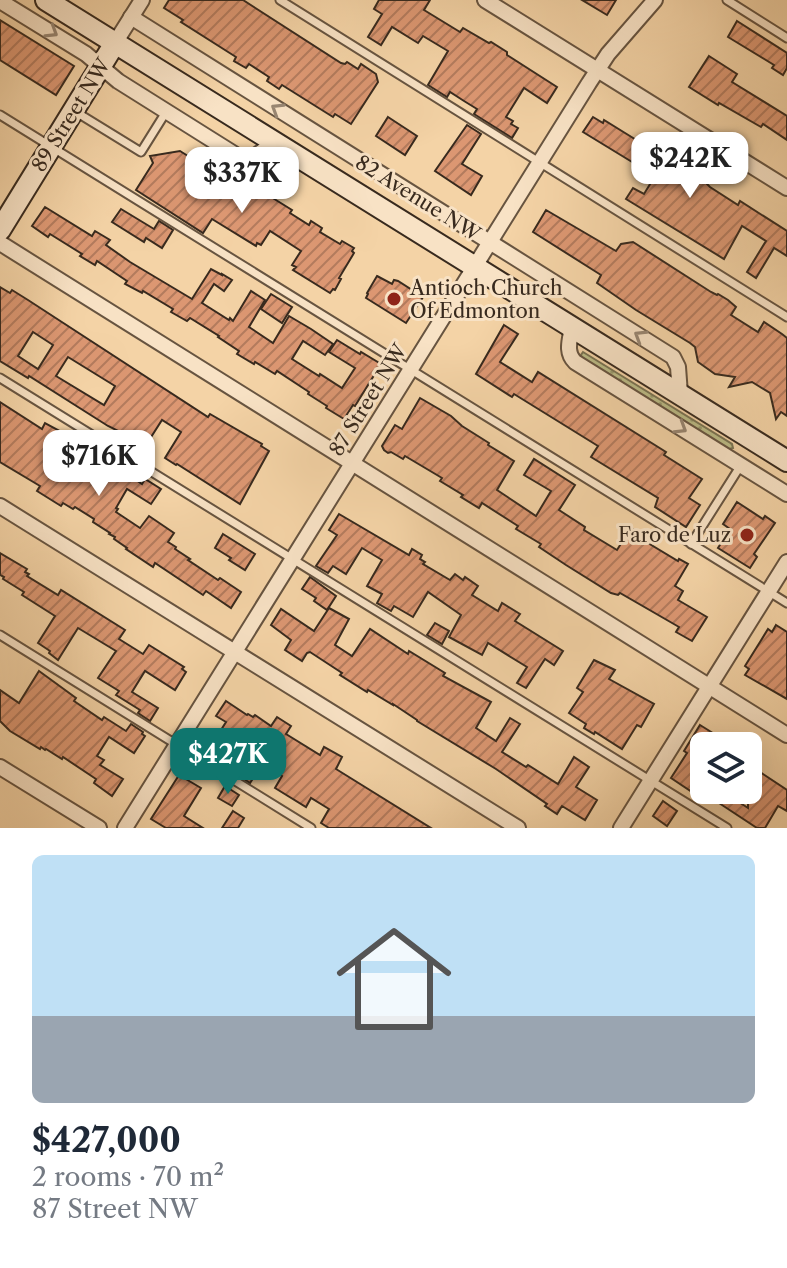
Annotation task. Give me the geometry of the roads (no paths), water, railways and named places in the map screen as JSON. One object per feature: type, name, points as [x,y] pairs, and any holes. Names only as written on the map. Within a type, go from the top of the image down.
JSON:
[{"type":"main road","name":"82 Avenue NW","points":[[46,0],[787,461]]},
{"type":"main road","name":"89 Street NW","points":[[0,230],[115,43]]},
{"type":"street","name":"89 Street NW","points":[[115,43],[142,0]]},
{"type":"street","points":[[485,0],[787,188]]},
{"type":"street","name":"87 Street NW","points":[[125,828],[597,70],[655,0]]},
{"type":"street","points":[[0,1],[86,54],[118,81],[247,162],[275,142]]},
{"type":"street","name":"82 Avenue NW","points":[[131,17],[673,357],[678,367],[680,394]]},
{"type":"street","points":[[0,243],[787,735]]},
{"type":"street","points":[[572,327],[568,350],[575,362],[787,494]]},
{"type":"street","points":[[741,465],[755,441]]},
{"type":"street","points":[[0,506],[518,828]]},
{"type":"street","points":[[621,828],[787,562]]},
{"type":"street","points":[[0,767],[99,828]]},
{"type":"lane","points":[[280,0],[787,317]]},
{"type":"lane","points":[[727,0],[787,38]]},
{"type":"lane","points":[[74,111],[141,152],[167,111]]},
{"type":"lane","points":[[0,115],[787,603]]},
{"type":"lane","points":[[0,378],[727,828]]},
{"type":"lane","points":[[691,544],[741,465]]},
{"type":"lane","points":[[0,635],[311,828]]},
{"type":"place","name":"Antioch Church Of Edmonton","points":[[394,299]]},
{"type":"place","name":"Faro de Luz","points":[[747,535]]}]
